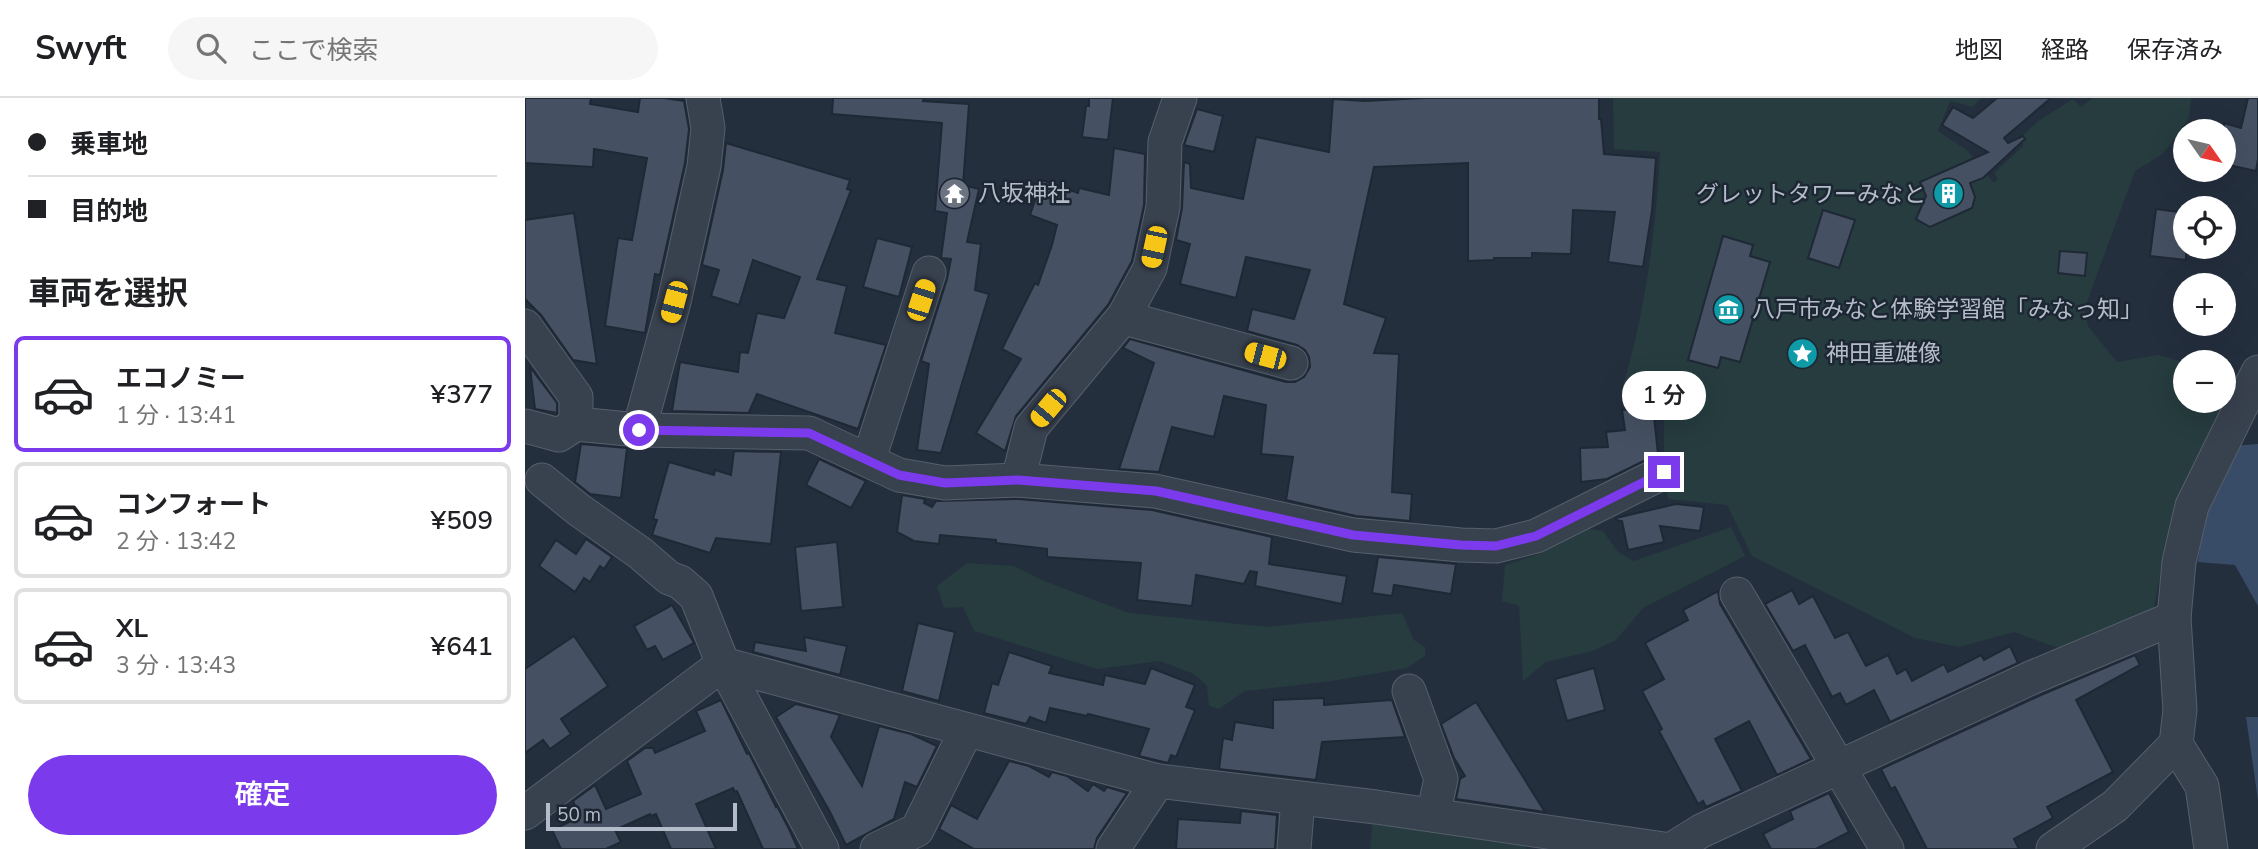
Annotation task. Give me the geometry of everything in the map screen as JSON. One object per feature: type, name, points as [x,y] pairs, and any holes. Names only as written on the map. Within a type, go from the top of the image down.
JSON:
[{"type":"street","points":[[639,430],[674,302],[704,166],[708,128],[703,98]]},
{"type":"street","points":[[1018,480],[1031,428],[1124,316],[1150,268],[1163,207],[1165,142],[1180,98]]},
{"type":"street","points":[[869,459],[929,273]]},
{"type":"street","points":[[1124,316],[1291,363]]},
{"type":"street","points":[[525,326],[576,397],[568,429],[533,491],[579,510],[696,596],[723,664],[822,849]]},
{"type":"street","points":[[2053,849],[2115,806],[2176,744],[2181,710],[2174,618],[2179,562],[2192,506],[2258,372]]},
{"type":"street","points":[[525,426],[809,433],[899,475],[945,483],[1018,480],[1156,491],[1353,535],[1461,545],[1496,546],[1536,536],[1664,472]]},
{"type":"street","points":[[1737,594],[1887,849]]},
{"type":"street","points":[[1672,849],[1701,831],[2033,677],[2174,618]]},
{"type":"street","points":[[723,664],[1158,781],[1664,849]]},
{"type":"street","points":[[525,813],[723,664]]},
{"type":"street","points":[[1409,691],[1441,779],[1433,816]]},
{"type":"street","points":[[877,849],[918,830],[966,731]]},
{"type":"street","points":[[2176,744],[2202,786],[2211,849]]},
{"type":"street","points":[[1113,849],[1158,781]]},
{"type":"street","points":[[1294,849],[1298,799]]},
{"type":"green space","points":[[1613,98],[1981,98],[1973,107],[1950,101],[1938,131],[1968,151],[1994,183],[1998,179],[1994,173],[2023,146],[2023,135],[2037,122],[2073,99],[2081,107],[2093,98],[2191,98],[2188,119],[2173,119],[2173,141],[2170,145],[2161,155],[2135,171],[2084,310],[2088,326],[2117,362],[2158,355],[2173,359],[2173,413],[2227,413],[2164,556],[2152,617],[2069,652],[2014,632],[1959,647],[1915,638],[1752,556],[1727,505],[1668,499],[1664,472],[1664,418],[1656,410],[1653,395],[1621,392],[1637,333],[1648,273],[1660,152],[1614,149]]},
{"type":"green space","points":[[2236,377],[2242,379],[2236,393]]},
{"type":"green space","points":[[1731,527],[1745,556],[1643,608],[1616,640],[1593,651],[1546,662],[1523,681],[1519,606],[1502,601],[1505,565],[1542,553],[1590,529],[1603,531],[1618,552],[1634,561]]},
{"type":"green space","points":[[967,563],[1014,566],[1044,581],[1129,613],[1268,627],[1402,613],[1414,640],[1425,647],[1425,656],[1407,668],[1332,681],[1245,691],[1219,709],[1209,706],[1207,686],[1194,674],[1160,661],[1097,669],[974,631],[963,607],[944,608],[937,586]]},
{"type":"green space","points":[[1373,819],[1523,841],[1526,849],[1370,849]]},
{"type":"water","points":[[2258,444],[2258,606],[2235,565],[2198,562],[2205,511],[2233,446]]},
{"type":"water","points":[[2246,717],[2258,717],[2258,800]]},
{"type":"building","points":[[525,98],[591,98],[590,104],[638,112],[640,98],[684,101],[689,129],[685,163],[660,275],[655,274],[645,333],[605,326],[618,238],[632,240],[647,158],[594,149],[593,167],[525,163]]},
{"type":"building","points":[[833,98],[924,98],[923,101],[969,104],[963,185],[979,189],[967,242],[981,244],[975,290],[989,294],[941,453],[917,450],[929,364],[921,361],[951,259],[941,258],[947,213],[935,211],[942,123],[832,114]]},
{"type":"building","points":[[1089,98],[1113,98],[1108,140],[1082,137]]},
{"type":"building","points":[[1425,98],[1599,98],[1604,154],[1656,158],[1652,211],[1643,267],[1608,262],[1615,212],[1573,210],[1571,254],[1532,253],[1532,258],[1468,261],[1468,163],[1374,167],[1344,304],[1386,318],[1374,353],[1399,354],[1392,492],[1412,494],[1410,521],[1356,516],[1286,500],[1293,457],[1261,454],[1266,405],[1224,396],[1214,437],[1172,427],[1159,472],[1119,469],[1154,363],[1123,348],[1130,339],[1286,382],[1295,382],[1304,377],[1310,367],[1305,350],[1297,345],[1247,331],[1252,309],[1294,319],[1310,270],[1246,257],[1236,298],[1180,284],[1190,244],[1176,240],[1182,208],[1184,162],[1190,164],[1191,188],[1243,199],[1256,137],[1329,152],[1333,99],[1364,101]]},
{"type":"building","points":[[1997,98],[2051,98],[2004,138],[2008,143],[2023,136],[2025,139],[1983,178],[1970,183],[1975,197],[1972,208],[1930,227],[1916,219],[1926,196],[1920,182],[1988,152],[1942,125],[1953,107],[1973,118]]},
{"type":"building","points":[[2248,98],[2258,98],[2256,171],[2237,167],[2237,127],[2241,128]]},
{"type":"building","points":[[1197,109],[1223,116],[1214,152],[1184,145]]},
{"type":"building","points":[[726,143],[850,180],[847,189],[851,190],[817,279],[847,286],[835,333],[886,345],[858,429],[757,394],[749,412],[751,413],[672,411],[680,362],[738,372],[740,352],[748,353],[757,313],[784,318],[800,277],[753,260],[739,305],[711,296],[719,270],[702,265],[723,170]]},
{"type":"building","points":[[1114,148],[1145,154],[1144,205],[1132,261],[1108,305],[1016,416],[1005,451],[976,433],[1021,359],[1002,349],[1035,283],[1038,285],[1052,245],[1057,225],[1030,215],[1042,180],[1078,193],[1079,188],[1109,195]]},
{"type":"building","points":[[2156,209],[2173,211],[2173,259],[2150,256]]},
{"type":"building","points":[[1823,210],[1855,220],[1839,268],[1808,258]]},
{"type":"building","points":[[574,213],[597,364],[573,360],[541,315],[525,299],[525,220]]},
{"type":"building","name":"八戸市みなと体験学習館「みなっ知」","points":[[1723,236],[1753,245],[1750,256],[1770,262],[1740,362],[1721,357],[1718,368],[1688,360]]},
{"type":"building","points":[[877,238],[912,247],[899,297],[863,287]]},
{"type":"building","points":[[2060,251],[2087,253],[2085,276],[2058,273]]},
{"type":"building","points":[[530,367],[557,403],[557,413],[535,409]]},
{"type":"building","points":[[1653,407],[1658,454],[1607,479],[1581,482],[1580,448],[1608,447],[1606,432],[1625,430],[1622,410]]},
{"type":"building","points":[[581,444],[627,448],[621,498],[590,494],[575,482]]},
{"type":"building","points":[[734,451],[781,452],[771,544],[716,538],[710,553],[652,535],[657,520],[653,519],[669,462],[714,475],[715,470],[731,475]]},
{"type":"building","points":[[819,459],[866,481],[851,508],[806,485]]},
{"type":"building","points":[[902,495],[925,499],[924,503],[932,507],[936,501],[1018,499],[1152,510],[1272,537],[1269,564],[1347,576],[1342,604],[1255,586],[1257,572],[1250,571],[1244,584],[1196,575],[1192,606],[1137,600],[1141,563],[1047,557],[1047,549],[996,543],[996,540],[940,535],[939,544],[914,541],[897,532]]},
{"type":"building","points":[[1676,504],[1704,507],[1700,531],[1660,526],[1664,542],[1628,550],[1622,521],[1616,518]]},
{"type":"building","points":[[586,539],[612,557],[604,569],[600,566],[590,582],[584,578],[575,592],[539,566],[556,540],[576,554]]},
{"type":"building","points":[[837,542],[843,607],[801,611],[795,547]]},
{"type":"building","points":[[1378,557],[1456,564],[1451,594],[1394,585],[1392,596],[1372,593]]},
{"type":"building","points":[[1792,590],[1799,604],[1813,596],[1835,638],[1848,632],[1866,666],[1888,655],[1897,674],[1906,669],[1912,681],[1944,664],[1948,672],[1981,655],[1984,660],[2010,646],[2018,663],[1890,722],[1874,690],[1846,705],[1840,693],[1832,697],[1805,645],[1793,651],[1765,604]]},
{"type":"building","points":[[1718,591],[1720,604],[1811,759],[1777,775],[1749,721],[1715,739],[1742,791],[1706,807],[1703,801],[1698,804],[1659,731],[1662,729],[1642,691],[1664,679],[1645,643],[1688,620],[1683,610]]},
{"type":"building","points":[[672,605],[694,643],[663,660],[655,646],[647,650],[634,626]]},
{"type":"building","points":[[918,623],[955,632],[939,701],[902,691]]},
{"type":"building","points":[[574,636],[608,686],[561,719],[571,734],[550,749],[543,740],[525,753],[525,669]]},
{"type":"building","points":[[804,637],[847,646],[840,675],[753,652],[755,642],[806,651]]},
{"type":"building","points":[[1009,652],[1052,666],[1049,673],[1103,685],[1105,675],[1145,684],[1151,668],[1195,685],[1186,707],[1195,710],[1176,757],[1171,755],[1168,763],[1139,756],[1149,729],[1088,714],[1087,716],[1050,708],[1046,723],[1030,717],[1026,724],[984,713],[992,683],[998,685]]},
{"type":"building","points":[[2135,655],[2140,665],[2076,700],[2113,772],[2047,807],[2053,818],[2014,839],[2019,849],[1927,849],[1895,787],[1891,789],[1881,769]]},
{"type":"building","points":[[1594,668],[1605,710],[1567,721],[1555,679]]},
{"type":"building","points":[[1324,698],[1324,705],[1392,700],[1405,737],[1322,742],[1316,780],[1219,769],[1223,738],[1232,740],[1235,722],[1273,728],[1273,700]]},
{"type":"building","points":[[721,700],[798,849],[763,849],[737,791],[733,788],[696,804],[716,849],[671,849],[656,814],[650,814],[615,830],[621,842],[606,849],[561,849],[552,830],[580,817],[573,801],[595,785],[606,809],[641,794],[627,761],[645,748],[653,748],[655,753],[705,731],[696,711]]},
{"type":"building","points":[[1476,702],[1545,812],[1456,799],[1460,779],[1465,776],[1454,758],[1441,724]]},
{"type":"building","points":[[796,704],[840,715],[831,737],[862,786],[879,726],[911,734],[937,746],[917,787],[905,782],[894,819],[846,845],[776,717]]},
{"type":"building","points":[[1009,761],[1029,766],[1049,777],[1052,772],[1067,776],[1088,791],[1093,784],[1104,791],[1107,787],[1127,793],[1097,838],[1094,849],[974,849],[939,829],[951,805],[977,819]]},
{"type":"building","points":[[1829,793],[1849,832],[1816,849],[1771,849],[1763,834],[1793,819],[1790,811]]},
{"type":"building","points":[[1241,811],[1277,815],[1275,849],[1176,849],[1178,819],[1240,823]]},
{"type":"place","name":"八坂神社","points":[[955,193]]},
{"type":"place","name":"グレットタワーみなと","points":[[1949,194]]},
{"type":"place","name":"八戸市みなと体験学習館「みなっ知」","points":[[1729,309]]},
{"type":"place","name":"神田重雄像","points":[[1803,353]]},
{"type":"route","points":[[639,430],[809,433],[899,475],[945,483],[1018,480],[1156,491],[1353,535],[1461,545],[1496,546],[1536,536],[1664,472]]}]
